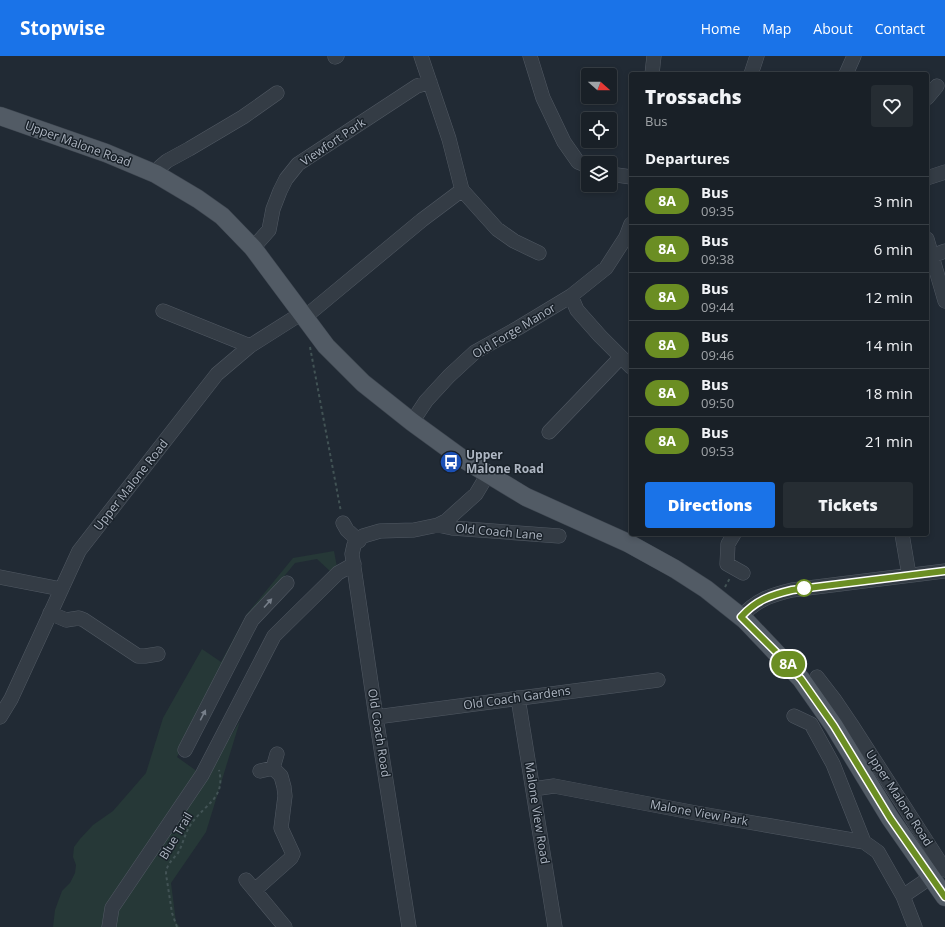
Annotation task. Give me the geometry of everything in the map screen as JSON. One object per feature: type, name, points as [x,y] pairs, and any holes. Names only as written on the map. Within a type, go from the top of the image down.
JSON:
[{"type":"main road","name":"Upper Malone Road","points":[[0,116],[106,153],[156,174],[198,199],[222,216],[253,248],[326,346],[363,383],[412,422],[460,457],[526,497],[628,543],[675,569],[706,589],[741,617],[783,659],[846,731],[890,818],[938,873],[945,896]]},
{"type":"street","points":[[421,56],[449,139],[462,190],[496,230],[514,241],[539,253]]},
{"type":"street","points":[[530,56],[543,98],[564,142],[578,162],[581,163]]},
{"type":"street","points":[[652,72],[654,56]]},
{"type":"street","points":[[752,72],[757,56]]},
{"type":"street","points":[[847,72],[854,56]]},
{"type":"street","name":"Viewfort Park","points":[[253,248],[269,230],[273,209],[280,191],[286,179],[298,164],[418,86],[430,82]]},
{"type":"street","points":[[929,96],[937,86]]},
{"type":"street","points":[[156,174],[160,167],[167,161],[243,117],[278,93]]},
{"type":"street","points":[[929,177],[945,172]]},
{"type":"street","points":[[617,175],[629,177]]},
{"type":"street","points":[[307,320],[422,220],[462,190]]},
{"type":"street","name":"Old Forge Manor","points":[[412,422],[426,401],[449,376],[475,352],[571,296],[606,268],[626,237],[629,229]]},
{"type":"street","points":[[929,242],[938,253],[945,301]]},
{"type":"street","points":[[571,296],[577,310],[620,358],[629,365]]},
{"type":"street","points":[[163,311],[250,346]]},
{"type":"street","name":"Upper Malone Road","points":[[0,717],[11,699],[79,551],[217,374],[250,346],[307,320]]},
{"type":"street","points":[[549,432],[620,358]]},
{"type":"street","name":"Old Coach Lane","points":[[359,540],[363,536],[380,531],[414,530],[438,525],[446,521],[476,494],[488,474]]},
{"type":"street","points":[[344,522],[347,530],[359,540]]},
{"type":"street","name":"Old Coach Lane","points":[[438,525],[452,528],[559,536]]},
{"type":"street","points":[[733,536],[728,544],[727,564],[738,571]]},
{"type":"street","points":[[902,536],[908,575]]},
{"type":"street","name":"Old Coach Road","points":[[359,540],[354,545],[352,554],[409,927]]},
{"type":"street","points":[[109,927],[112,908],[202,775],[274,636],[338,573],[354,564]]},
{"type":"street","points":[[741,617],[756,603],[779,593],[820,585],[945,571]]},
{"type":"street","points":[[0,577],[61,588]]},
{"type":"street","points":[[185,750],[252,620],[288,583]]},
{"type":"street","points":[[50,613],[66,620],[79,618],[84,620],[138,656],[158,654]]},
{"type":"street","name":"Upper Malone Road","points":[[817,677],[834,699],[846,731]]},
{"type":"street","name":"Old Coach Gardens","points":[[376,717],[658,680]]},
{"type":"street","name":"Malone View Road","points":[[518,698],[555,927]]},
{"type":"street","name":"Malone View Park","points":[[794,716],[811,724],[832,764],[864,842]]},
{"type":"street","points":[[277,754],[266,770],[281,776],[285,796],[281,828],[293,854],[291,858],[251,885],[285,927]]},
{"type":"street","name":"Malone View Park","points":[[533,789],[554,786],[696,813],[864,842],[878,852],[903,896],[915,927]]},
{"type":"street","points":[[903,896],[938,873]]},
{"type":"path","points":[[307,320],[308,341],[344,522]]},
{"type":"path","points":[[719,600],[738,571]]},
{"type":"path","name":"Blue Trail","points":[[178,927],[172,913],[166,869],[178,851],[190,825],[218,795],[221,783],[218,767]]},
{"type":"shaded area","points":[[334,551],[337,567],[331,572],[317,559],[295,563],[251,617],[177,757],[205,777],[240,721],[206,832],[171,883],[176,922],[180,927],[53,927],[55,910],[62,891],[70,883],[75,873],[76,865],[73,857],[74,847],[93,825],[113,811],[146,773],[163,718],[202,649],[221,662],[247,614],[293,558]]},
{"type":"bus line","name":"8A","points":[[945,571],[820,585],[792,590],[769,596],[756,603],[741,617],[801,679],[834,726],[890,818],[945,897]]},
{"type":"place","name":"Upper Malone Road","points":[[451,462]]}]
